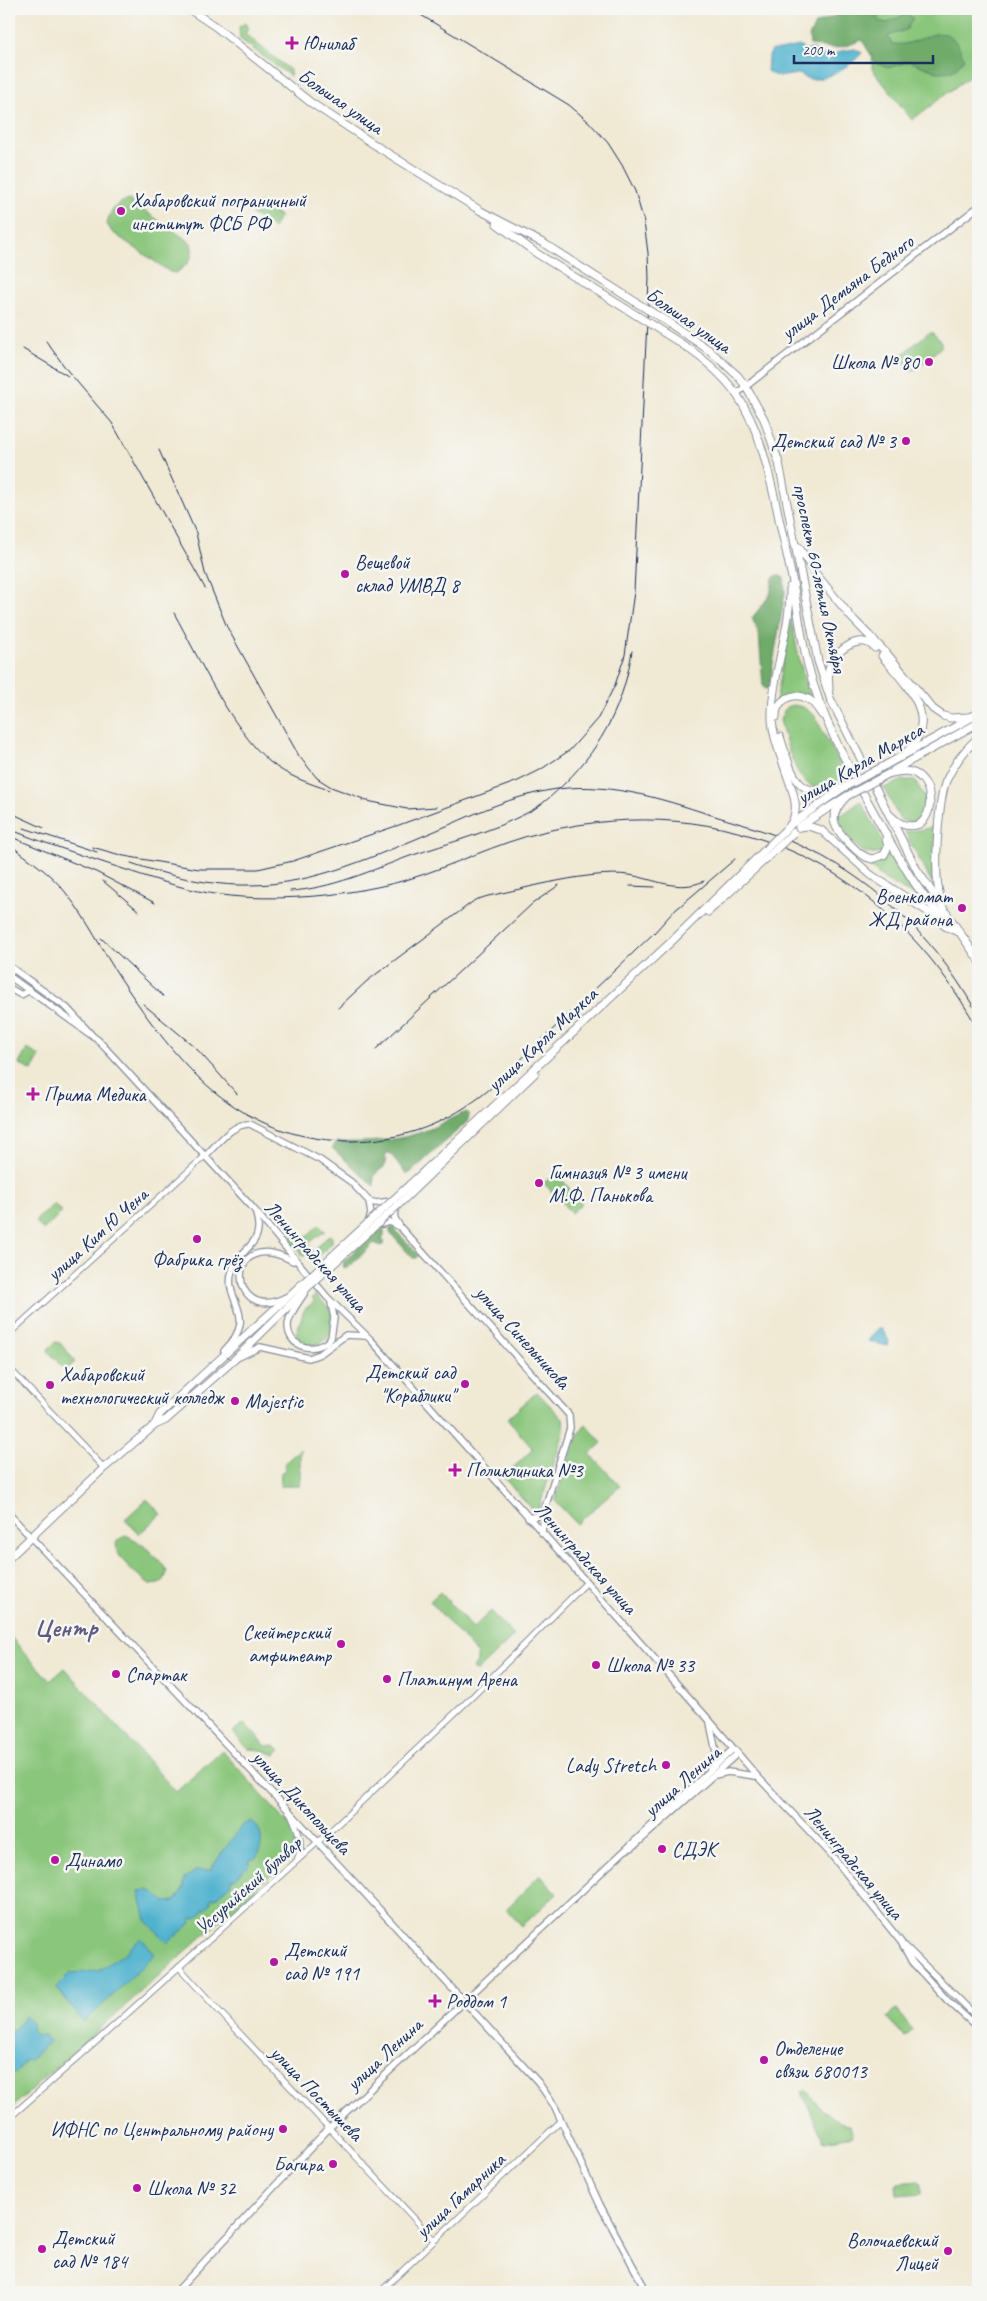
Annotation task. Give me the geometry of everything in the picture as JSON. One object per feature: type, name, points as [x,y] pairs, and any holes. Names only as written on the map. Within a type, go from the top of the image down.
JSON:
[{"type":"main road","name":"Большая улица","points":[[189,9],[216,26],[310,102],[481,211],[543,243],[666,321],[709,350],[746,385]]},
{"type":"main road","name":"улица Демьяна Бедного","points":[[736,394],[978,207]]},
{"type":"main road","name":"Большая улица","points":[[481,211],[536,253],[666,334],[702,360],[736,394]]},
{"type":"main road","name":"проспект 60-летия Октября","points":[[746,385],[773,440],[794,535],[818,661],[830,698],[917,870],[978,959]]},
{"type":"main road","name":"проспект 60-летия Октября","points":[[736,394],[753,424],[760,444],[789,561],[812,682],[841,751],[866,798],[925,898],[939,915],[959,932]]},
{"type":"main road","points":[[794,535],[812,569],[850,617],[888,655],[933,709],[951,718],[968,717],[978,714]]},
{"type":"main road","points":[[768,852],[789,830],[795,817],[795,800],[774,735],[772,712],[790,605],[789,561]]},
{"type":"main road","points":[[830,698],[829,668],[833,660],[854,643],[871,643],[916,697],[920,708],[922,721],[919,734],[914,744],[901,757]]},
{"type":"main road","points":[[841,751],[826,720],[814,704],[802,696],[789,697],[782,700],[776,712],[776,722],[796,779],[802,786],[817,792],[843,788]]},
{"type":"main road","name":"улица Карла Маркса","points":[[789,830],[843,788],[978,714]]},
{"type":"main road","name":"улица Карла Маркса","points":[[789,830],[799,827],[847,796],[978,723]]},
{"type":"main road","points":[[959,932],[939,896],[937,883],[940,816],[946,783],[966,749],[978,738]]},
{"type":"main road","points":[[886,811],[898,823],[913,826],[925,820],[930,799],[926,786],[916,774],[900,771],[888,774]]},
{"type":"main road","points":[[847,796],[835,810],[836,827],[860,854],[866,858],[877,859],[886,851],[888,842],[866,798]]},
{"type":"main road","points":[[799,827],[808,826],[821,830],[871,875],[927,911],[945,926],[959,932]]},
{"type":"main road","name":"улица Карла Маркса","points":[[9,1558],[104,1468],[155,1425],[166,1420],[235,1359],[367,1224],[394,1204],[523,1085],[768,852]]},
{"type":"main road","name":"улица Карла Маркса","points":[[394,1204],[768,852]]},
{"type":"main road","points":[[9,966],[68,1008],[93,1036]]},
{"type":"main road","points":[[9,976],[93,1036]]},
{"type":"main road","points":[[9,988],[21,995],[30,990]]},
{"type":"main road","name":"Ленинградская улица","points":[[93,1036],[122,1065],[254,1210],[297,1263],[327,1296],[370,1339],[710,1721],[756,1776],[829,1852],[900,1942]]},
{"type":"main road","points":[[205,1156],[237,1126],[250,1124],[320,1160],[351,1182],[369,1201],[394,1204]]},
{"type":"main road","points":[[367,1224],[371,1214],[369,1201]]},
{"type":"main road","points":[[297,1263],[286,1257],[271,1253],[258,1253],[248,1257],[241,1267],[240,1279],[245,1292],[256,1300],[269,1302],[279,1300],[305,1286],[377,1225],[394,1204]]},
{"type":"main road","points":[[394,1204],[394,1217],[400,1227]]},
{"type":"main road","points":[[209,1368],[232,1343],[239,1330],[240,1314],[231,1284],[231,1274],[236,1262],[255,1242],[258,1232],[258,1218],[254,1210]]},
{"type":"main road","points":[[377,1225],[390,1222],[400,1227]]},
{"type":"main road","name":"улица Синельникова","points":[[400,1227],[569,1415],[570,1428],[544,1511],[542,1533]]},
{"type":"main road","points":[[305,1286],[290,1318],[290,1334],[296,1343],[308,1348],[318,1347],[349,1335],[363,1335],[370,1339]]},
{"type":"main road","name":"улица Карла Маркса","points":[[155,1425],[160,1414],[209,1368],[305,1286]]},
{"type":"main road","points":[[235,1359],[260,1347],[309,1358],[320,1354],[331,1342],[332,1336],[333,1307],[327,1296]]},
{"type":"main road","points":[[528,1518],[537,1516],[544,1511]]},
{"type":"main road","name":"улица Дикопольцева","points":[[9,1514],[318,1842],[538,2082],[555,2107],[600,2205],[647,2292]]},
{"type":"main road","points":[[710,1721],[716,1752],[711,1773],[728,1772],[756,1776]]},
{"type":"main road","name":"улица Ленина","points":[[711,1773],[732,1749]]},
{"type":"main road","name":"улица Ленина","points":[[176,2292],[330,2127],[626,1850],[629,1843],[711,1773],[737,1754]]},
{"type":"main road","points":[[900,1942],[978,2018]]},
{"type":"main road","points":[[900,1942],[912,1962],[931,1984],[978,2028]]},
{"type":"street","name":"улица Ким Ю Чена","points":[[9,1334],[205,1156]]},
{"type":"street","points":[[9,1368],[104,1468]]},
{"type":"street","name":"Уссурийский бульвар","points":[[9,2118],[318,1842],[481,1688],[586,1583]]},
{"type":"street","points":[[290,1812],[301,1840],[301,1852],[296,1862]]},
{"type":"street","name":"улица Постышева","points":[[179,1967],[247,2043],[330,2127],[434,2240]]},
{"type":"street","name":"улица Гамарника","points":[[380,2292],[561,2121]]},
{"type":"green space","points":[[852,9],[978,9],[978,82],[971,75],[912,120],[872,69],[873,35],[850,11]]},
{"type":"green space","points":[[853,9],[878,9],[878,21],[887,23],[906,14],[913,18],[906,30],[888,36],[891,43],[913,42],[941,33],[949,36],[957,44],[964,59],[953,71],[937,72],[909,61],[888,68],[876,63],[862,40],[836,48],[810,45],[809,37],[815,24]]},
{"type":"green space","points":[[245,23],[248,29],[245,34],[290,70],[290,76],[240,39],[239,27]]},
{"type":"green space","points":[[129,200],[191,243],[192,253],[190,260],[176,273],[170,272],[112,232],[107,224],[112,211],[120,203]]},
{"type":"green space","points":[[259,203],[280,216],[273,228],[252,214]]},
{"type":"green space","points":[[929,332],[933,333],[941,342],[941,347],[916,369],[911,370],[902,360],[901,356]]},
{"type":"green space","points":[[778,575],[784,578],[785,592],[769,688],[766,689],[763,687],[759,634],[752,618],[770,595],[773,578]]},
{"type":"green space","points":[[791,618],[800,663],[810,696],[787,695],[776,702]]},
{"type":"green space","points":[[793,705],[803,707],[814,715],[847,777],[831,785],[818,788],[807,783],[801,777],[792,758],[780,720],[786,707]]},
{"type":"green space","points":[[903,780],[914,780],[926,798],[923,815],[917,821],[900,820],[884,788]]},
{"type":"green space","points":[[861,801],[885,845],[880,853],[866,853],[860,849],[849,838],[841,824],[839,817]]},
{"type":"green space","points":[[936,827],[932,883],[905,832]]},
{"type":"green space","points":[[890,850],[917,894],[916,897],[886,880],[863,861],[871,863],[878,861]]},
{"type":"green space","points":[[27,1049],[40,1056],[32,1071],[19,1064]]},
{"type":"green space","points":[[467,1112],[469,1116],[467,1122],[410,1173],[405,1173],[390,1153],[386,1153],[385,1166],[374,1175],[374,1186],[332,1148],[337,1142],[371,1142],[405,1137],[432,1128]]},
{"type":"green space","points":[[556,1173],[582,1203],[571,1213],[544,1183]]},
{"type":"green space","points":[[54,1204],[62,1212],[43,1230],[35,1221]]},
{"type":"green space","points":[[319,1225],[325,1231],[309,1243],[301,1244],[300,1242]]},
{"type":"green space","points":[[390,1228],[393,1228],[419,1255],[416,1258],[413,1258],[390,1233]]},
{"type":"green space","points":[[376,1230],[384,1230],[382,1239],[385,1243],[381,1246],[374,1243],[348,1268],[344,1268],[343,1262]]},
{"type":"green space","points":[[329,1235],[332,1237],[332,1243],[317,1257],[313,1252]]},
{"type":"green space","points":[[292,1236],[301,1245],[309,1244],[310,1252],[303,1256],[297,1247],[291,1244],[289,1239]]},
{"type":"green space","points":[[316,1295],[332,1312],[330,1335],[318,1344],[309,1345],[295,1337],[304,1310],[315,1301],[312,1298]]},
{"type":"green space","points":[[55,1342],[60,1343],[74,1360],[74,1363],[67,1369],[64,1369],[48,1351]]},
{"type":"green space","points":[[537,1392],[563,1419],[564,1432],[537,1514],[503,1477],[533,1449],[507,1419]]},
{"type":"green space","points":[[586,1424],[602,1443],[590,1454],[620,1486],[577,1524],[555,1501],[577,1437]]},
{"type":"green space","points":[[300,1449],[300,1486],[280,1486],[281,1473],[285,1470],[285,1463]]},
{"type":"green space","points":[[147,1499],[161,1514],[139,1534],[125,1519]]},
{"type":"green space","points":[[127,1536],[143,1546],[165,1568],[167,1572],[162,1582],[150,1584],[137,1575],[123,1560],[116,1545],[119,1540]]},
{"type":"green space","points":[[440,1592],[473,1628],[491,1611],[514,1636],[476,1672],[473,1669],[477,1662],[477,1654],[430,1601]]},
{"type":"green space","points":[[9,1635],[50,1681],[65,1668],[176,1792],[222,1750],[298,1836],[290,1858],[9,2110]]},
{"type":"green space","points":[[241,1725],[246,1725],[266,1746],[276,1746],[280,1750],[276,1755],[261,1750],[248,1749],[233,1732]]},
{"type":"green space","points":[[540,1875],[557,1894],[522,1926],[506,1909]]},
{"type":"green space","points":[[894,2010],[897,2010],[913,2030],[905,2037],[887,2018]]},
{"type":"green space","points":[[806,2090],[830,2116],[843,2123],[850,2124],[853,2136],[824,2141],[802,2093]]},
{"type":"green space","points":[[920,2181],[922,2193],[897,2195],[896,2186],[898,2183]]},
{"type":"water","points":[[800,46],[805,51],[812,49],[829,58],[841,51],[855,49],[862,53],[852,62],[831,75],[816,79],[808,79],[799,74],[779,76],[767,71],[768,58],[772,50]]},
{"type":"water","points":[[877,1329],[882,1329],[889,1341],[887,1346],[868,1341]]},
{"type":"water","points":[[251,1822],[256,1825],[261,1834],[261,1845],[258,1855],[255,1859],[250,1859],[250,1864],[235,1879],[231,1879],[231,1884],[216,1898],[211,1898],[211,1903],[197,1918],[192,1918],[191,1923],[168,1943],[146,1920],[139,1891],[150,1890],[165,1902],[175,1901],[183,1890],[185,1878],[196,1871],[210,1870],[242,1825]]},
{"type":"water","points":[[141,1938],[155,1954],[83,2022],[56,1987],[70,1973],[98,1971],[125,1953]]},
{"type":"water","points":[[25,2016],[32,2023],[33,2033],[44,2035],[49,2042],[30,2060],[24,2061],[24,2064],[9,2078],[9,2033],[15,2029]]},
{"type":"railway","points":[[92,847],[124,856],[199,869],[258,869],[293,861],[399,825],[518,781],[540,770],[570,750],[598,718],[615,685],[625,655],[634,592],[649,279],[644,222],[635,191],[608,143],[589,122],[569,105],[411,9]]},
{"type":"railway","points":[[46,341],[67,370],[112,423],[205,588]]},
{"type":"railway","points":[[23,349],[68,376]]},
{"type":"railway","points":[[159,450],[196,533],[205,573],[227,627],[299,756],[317,778],[331,787],[369,801]]},
{"type":"railway","points":[[174,613],[229,712],[256,748],[270,762],[283,771],[329,790]]},
{"type":"railway","points":[[290,891],[321,887],[351,878],[410,856],[484,832],[513,820],[537,807],[578,769],[601,738],[624,688],[632,651]]},
{"type":"railway","points":[[131,863],[175,876],[205,882],[235,885],[274,884],[321,874],[368,859],[484,810],[523,796],[557,789],[578,788],[599,788],[640,794],[772,834],[795,843],[849,872],[874,890],[919,932],[939,955],[973,1006]]},
{"type":"railway","points":[[362,800],[407,809],[436,807]]},
{"type":"railway","points":[[9,812],[44,828]]},
{"type":"railway","points":[[9,829],[57,847],[174,885],[214,894],[262,898],[327,895],[387,885],[423,874],[491,848],[543,832],[611,821],[676,821],[738,832],[796,853],[849,883],[898,923],[941,972],[978,1029]]},
{"type":"railway","points":[[24,828],[97,852]]},
{"type":"railway","points":[[9,836],[96,872],[155,903]]},
{"type":"railway","points":[[9,844],[60,886],[74,903],[114,968],[164,1040],[188,1067],[214,1091],[242,1111],[274,1127],[309,1137],[348,1141],[388,1138],[406,1134],[441,1121],[474,1101],[490,1089],[655,932],[672,913],[735,859]]},
{"type":"railway","points":[[338,1008],[367,981],[475,900],[578,877],[596,875],[629,875],[666,884],[685,886],[704,881]]},
{"type":"railway","points":[[103,881],[139,911]]},
{"type":"railway","points":[[375,1050],[532,904],[559,885]]},
{"type":"railway","points":[[630,886],[655,887]]},
{"type":"railway","points":[[101,938],[163,996]]},
{"type":"railway","points":[[143,1004],[195,1047],[237,1094]]},
{"type":"place","name":"Юнилаб","points":[[292,43]]},
{"type":"place","name":"Хабаровский пограничный институт ФСБ РФ","points":[[121,211]]},
{"type":"place","name":"Школа № 80","points":[[929,362]]},
{"type":"place","name":"Детский сад № 3","points":[[906,441]]},
{"type":"place","name":"Вещевой склад УМВД 8","points":[[345,574]]},
{"type":"place","name":"Военкомат ЖД района","points":[[962,908]]},
{"type":"place","name":"Прима Медика","points":[[33,1094]]},
{"type":"place","name":"Гимназия № 3 имени М.Ф. Панькова","points":[[539,1183]]},
{"type":"place","name":"Фабрика грёз","points":[[197,1239]]},
{"type":"place","name":"Детский сад \"Кораблики\"","points":[[465,1384]]},
{"type":"place","name":"Хабаровский технологический колледж","points":[[50,1385]]},
{"type":"place","name":"Majestic","points":[[235,1401]]},
{"type":"place","name":"Поликлиника №3","points":[[455,1470]]},
{"type":"place","name":"Скейтерский амфитеатр","points":[[341,1644]]},
{"type":"place","name":"Школа № 33","points":[[596,1665]]},
{"type":"place","name":"Спартак","points":[[116,1674]]},
{"type":"place","name":"Платинум Арена","points":[[387,1679]]},
{"type":"place","name":"Lady Stretch","points":[[666,1765]]},
{"type":"place","name":"СДЭК","points":[[662,1849]]},
{"type":"place","name":"Динамо","points":[[55,1860]]},
{"type":"place","name":"Детский сад № 191","points":[[274,1962]]},
{"type":"place","name":"Роддом 1","points":[[435,2001]]},
{"type":"place","name":"Отделение связи 680013","points":[[764,2060]]},
{"type":"place","name":"ИФНС по Центральному району","points":[[283,2129]]},
{"type":"place","name":"Багира","points":[[333,2164]]},
{"type":"place","name":"Школа № 32","points":[[137,2188]]},
{"type":"place","name":"Детский сад № 184","points":[[42,2249]]},
{"type":"place","name":"Волочаевский Лицей","points":[[948,2251]]},
{"type":"district","name":"Центр","points":[[66,1627]]}]
